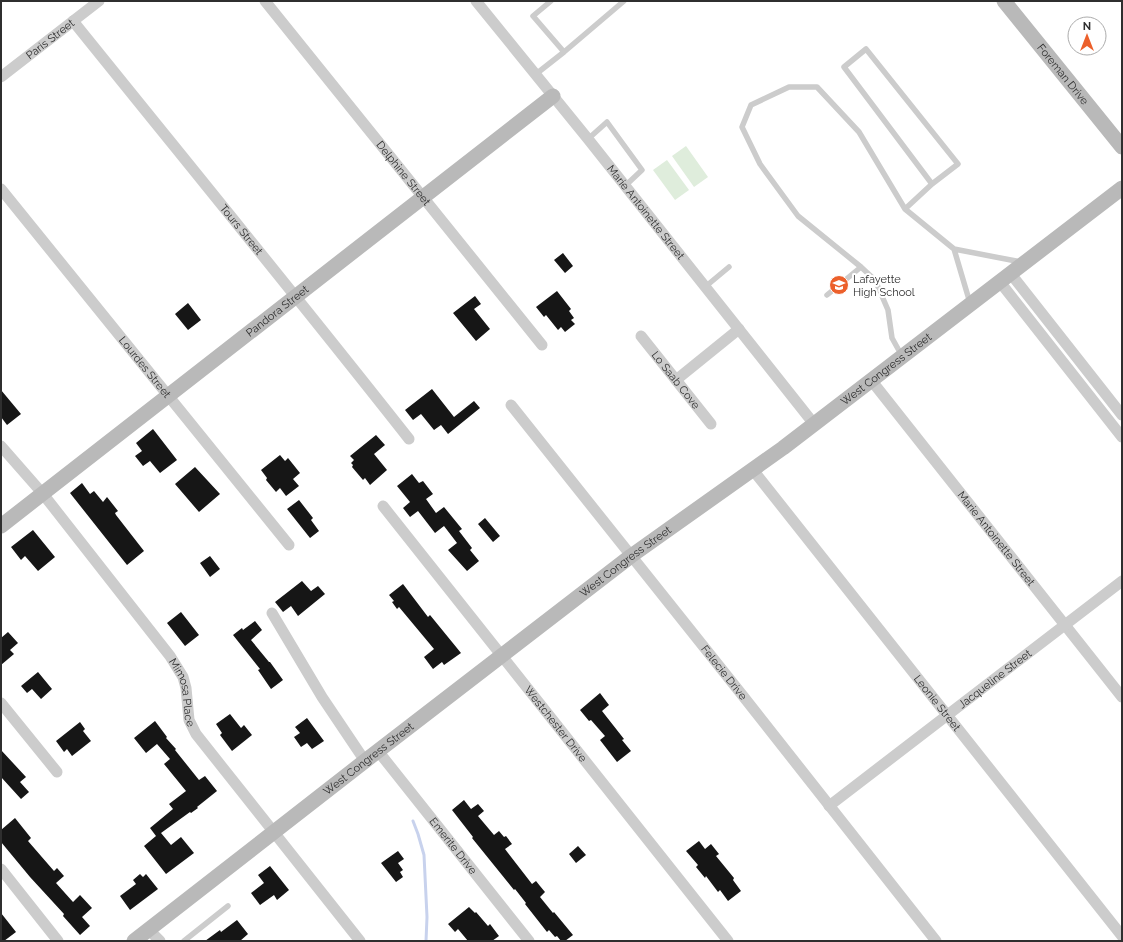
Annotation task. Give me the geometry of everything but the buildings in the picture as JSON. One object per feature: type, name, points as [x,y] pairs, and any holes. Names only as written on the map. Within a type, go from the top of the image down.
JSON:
[{"type":"main road","name":"Foreman Drive","points":[[1004,1],[1122,147]]},
{"type":"main road","name":"Pandora Street","points":[[1,526],[553,96]]},
{"type":"main road","name":"West Congress Street","points":[[134,941],[631,556],[753,470],[1122,188]]},
{"type":"street","name":"Paris Street","points":[[1,77],[99,1]]},
{"type":"street","name":"Delphine Street","points":[[265,1],[424,197],[542,346]]},
{"type":"street","name":"Marie Antoinette Street","points":[[476,1],[588,139],[814,424]]},
{"type":"street","name":"Tours Street","points":[[73,21],[297,296],[409,438]]},
{"type":"street","name":"Lourdes Street","points":[[1,189],[288,545]]},
{"type":"street","points":[[1005,278],[1063,342],[1122,415]]},
{"type":"street","points":[[1005,278],[1053,350],[1122,437]]},
{"type":"street","points":[[676,380],[739,329]]},
{"type":"street","name":"Lo Saab Cove","points":[[641,336],[711,424]]},
{"type":"street","points":[[1053,350],[1063,342]]},
{"type":"street","points":[[1074,376],[1084,368]]},
{"type":"street","name":"Marie Antoinette Street","points":[[871,380],[1122,697]]},
{"type":"street","name":"Felecie Drive","points":[[511,405],[936,941]]},
{"type":"street","name":"Mimosa Place","points":[[1,446],[43,494],[170,656],[183,677],[186,688],[189,720],[196,734],[360,941]]},
{"type":"street","name":"Leonie Street","points":[[753,470],[1122,936]]},
{"type":"street","name":"Westchester Drive","points":[[383,506],[728,941]]},
{"type":"street","name":"Jacqueline Street","points":[[829,806],[1122,581]]},
{"type":"street","points":[[272,613],[322,697],[365,761]]},
{"type":"street","points":[[1,703],[57,772]]},
{"type":"street","name":"Emerite Drive","points":[[378,751],[529,941]]},
{"type":"street","points":[[1,869],[58,941]]},
{"type":"street","points":[[149,930],[160,941]]},
{"type":"lane","points":[[551,1],[533,16],[564,52]]},
{"type":"lane","points":[[536,74],[624,1]]},
{"type":"lane","points":[[904,209],[932,184],[958,164],[866,49],[844,67],[932,184]]},
{"type":"lane","points":[[902,356],[892,338],[888,310],[875,280],[798,216],[760,164],[742,127],[751,105],[789,87],[816,87],[859,132],[904,209],[954,249],[1024,263]]},
{"type":"lane","points":[[588,139],[606,122],[642,170],[625,186]]},
{"type":"lane","points":[[954,249],[970,304]]},
{"type":"lane","points":[[705,287],[729,267]]},
{"type":"lane","points":[[827,295],[860,267]]},
{"type":"lane","points":[[184,941],[228,906]]},
{"type":"green space","points":[[686,146],[708,177],[694,187],[672,156]]},
{"type":"green space","points":[[667,160],[689,190],[675,200],[653,170]]},
{"type":"waterway","points":[[413,821],[424,855],[427,917],[426,941]]},
{"type":"place","name":"Lafayette High School","points":[[839,285]]}]
